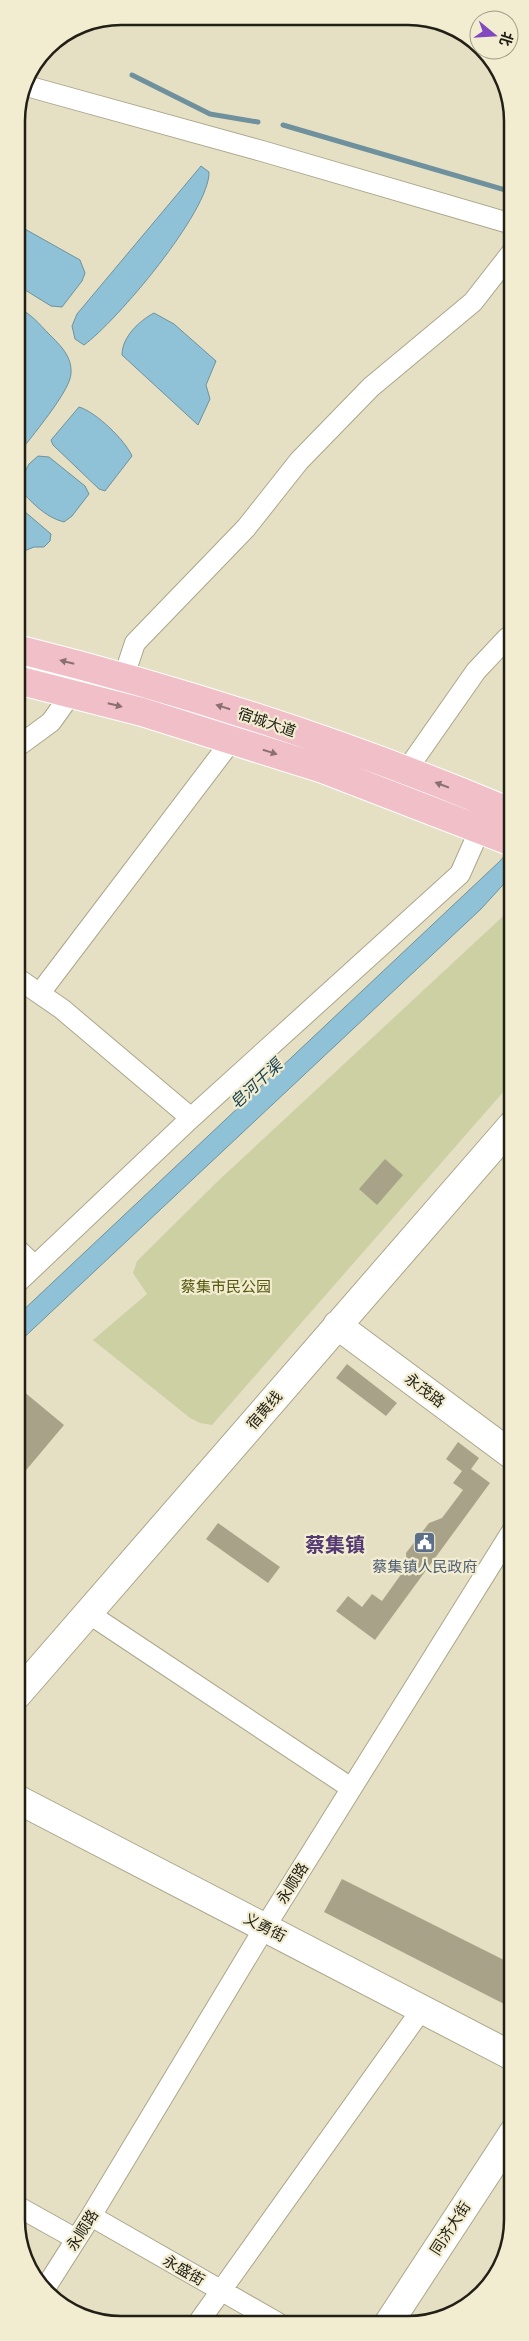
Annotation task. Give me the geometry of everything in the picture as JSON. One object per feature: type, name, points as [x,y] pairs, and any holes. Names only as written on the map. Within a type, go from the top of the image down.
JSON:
[{"type":"main road","name":"宿城大道","points":[[25,651],[124,676],[248,715],[406,771],[504,810]]},
{"type":"main road","name":"宿城大道","points":[[25,682],[142,712],[323,769],[504,839]]},
{"type":"street","points":[[31,87],[262,151],[504,222]]},
{"type":"street","points":[[124,676],[135,643],[246,528],[299,461],[371,387],[473,302],[504,262]]},
{"type":"street","points":[[406,771],[476,670],[504,641]]},
{"type":"street","points":[[25,741],[52,722],[71,694]]},
{"type":"street","points":[[40,993],[232,740]]},
{"type":"street","points":[[25,1275],[191,1118],[460,874],[480,829]]},
{"type":"street","points":[[25,983],[62,1009],[191,1118]]},
{"type":"street","name":"宿黄线","points":[[25,1686],[504,1134]]},
{"type":"street","points":[[25,1257],[35,1266]]},
{"type":"street","name":"永茂路","points":[[337,1325],[504,1449]]},
{"type":"street","name":"永顺路","points":[[49,2283],[91,2216],[264,1927],[504,1544]]},
{"type":"street","points":[[88,1613],[352,1788]]},
{"type":"street","name":"义勇街","points":[[25,1803],[504,2052]]},
{"type":"street","points":[[203,2316],[422,2009]]},
{"type":"street","name":"同济大街","points":[[393,2316],[504,2145]]},
{"type":"street","points":[[25,2210],[76,2239]]},
{"type":"street","name":"永盛街","points":[[91,2216],[266,2316]]},
{"type":"green space","name":"蔡集市民公园","points":[[504,915],[504,1091],[212,1425],[200,1423],[190,1418],[93,1340],[147,1294],[133,1273],[137,1261],[218,1181]]},
{"type":"water","points":[[201,166],[209,172],[205,190],[178,238],[138,290],[99,333],[84,345],[75,339],[72,326],[77,314]]},
{"type":"water","points":[[25,229],[80,260],[85,273],[82,281],[62,307],[51,306],[25,290]]},
{"type":"water","points":[[25,312],[61,347],[70,361],[71,373],[69,381],[48,415],[25,445]]},
{"type":"water","points":[[154,313],[174,324],[216,361],[206,385],[210,399],[198,425],[122,355],[125,342],[132,330]]},
{"type":"water","points":[[79,407],[109,427],[123,442],[132,456],[105,491],[99,489],[53,445],[51,440]]},
{"type":"water","points":[[38,456],[49,457],[85,486],[89,494],[72,516],[64,522],[44,512],[25,495],[25,472],[29,464]]},
{"type":"water","points":[[25,512],[51,534],[50,541],[44,547],[34,547],[25,551]]},
{"type":"water","points":[[504,856],[504,884],[481,909],[25,1336],[25,1308]]},
{"type":"building","points":[[385,1159],[403,1175],[377,1205],[359,1189]]},
{"type":"building","points":[[347,1364],[397,1403],[386,1416],[336,1378]]},
{"type":"building","points":[[25,1393],[64,1425],[25,1471]]},
{"type":"building","points":[[458,1442],[479,1458],[471,1469],[490,1483],[375,1640],[336,1611],[348,1596],[362,1607],[372,1594],[382,1601],[407,1566],[406,1553],[429,1523],[442,1518],[463,1490],[453,1483],[462,1471],[446,1459]]},
{"type":"building","points":[[218,1523],[280,1567],[268,1583],[206,1539]]},
{"type":"building","points":[[342,1879],[504,1960],[504,2004],[324,1912]]},
{"type":"waterway","points":[[132,75],[210,114],[258,122]]},
{"type":"waterway","points":[[283,125],[504,190]]},
{"type":"place","name":"蔡集镇人民政府","points":[[425,1543]]},
{"type":"district","name":"蔡集镇","points":[[335,1545]]},
{"type":"water label","name":"皂河干渠","points":[[256,1084]]}]
